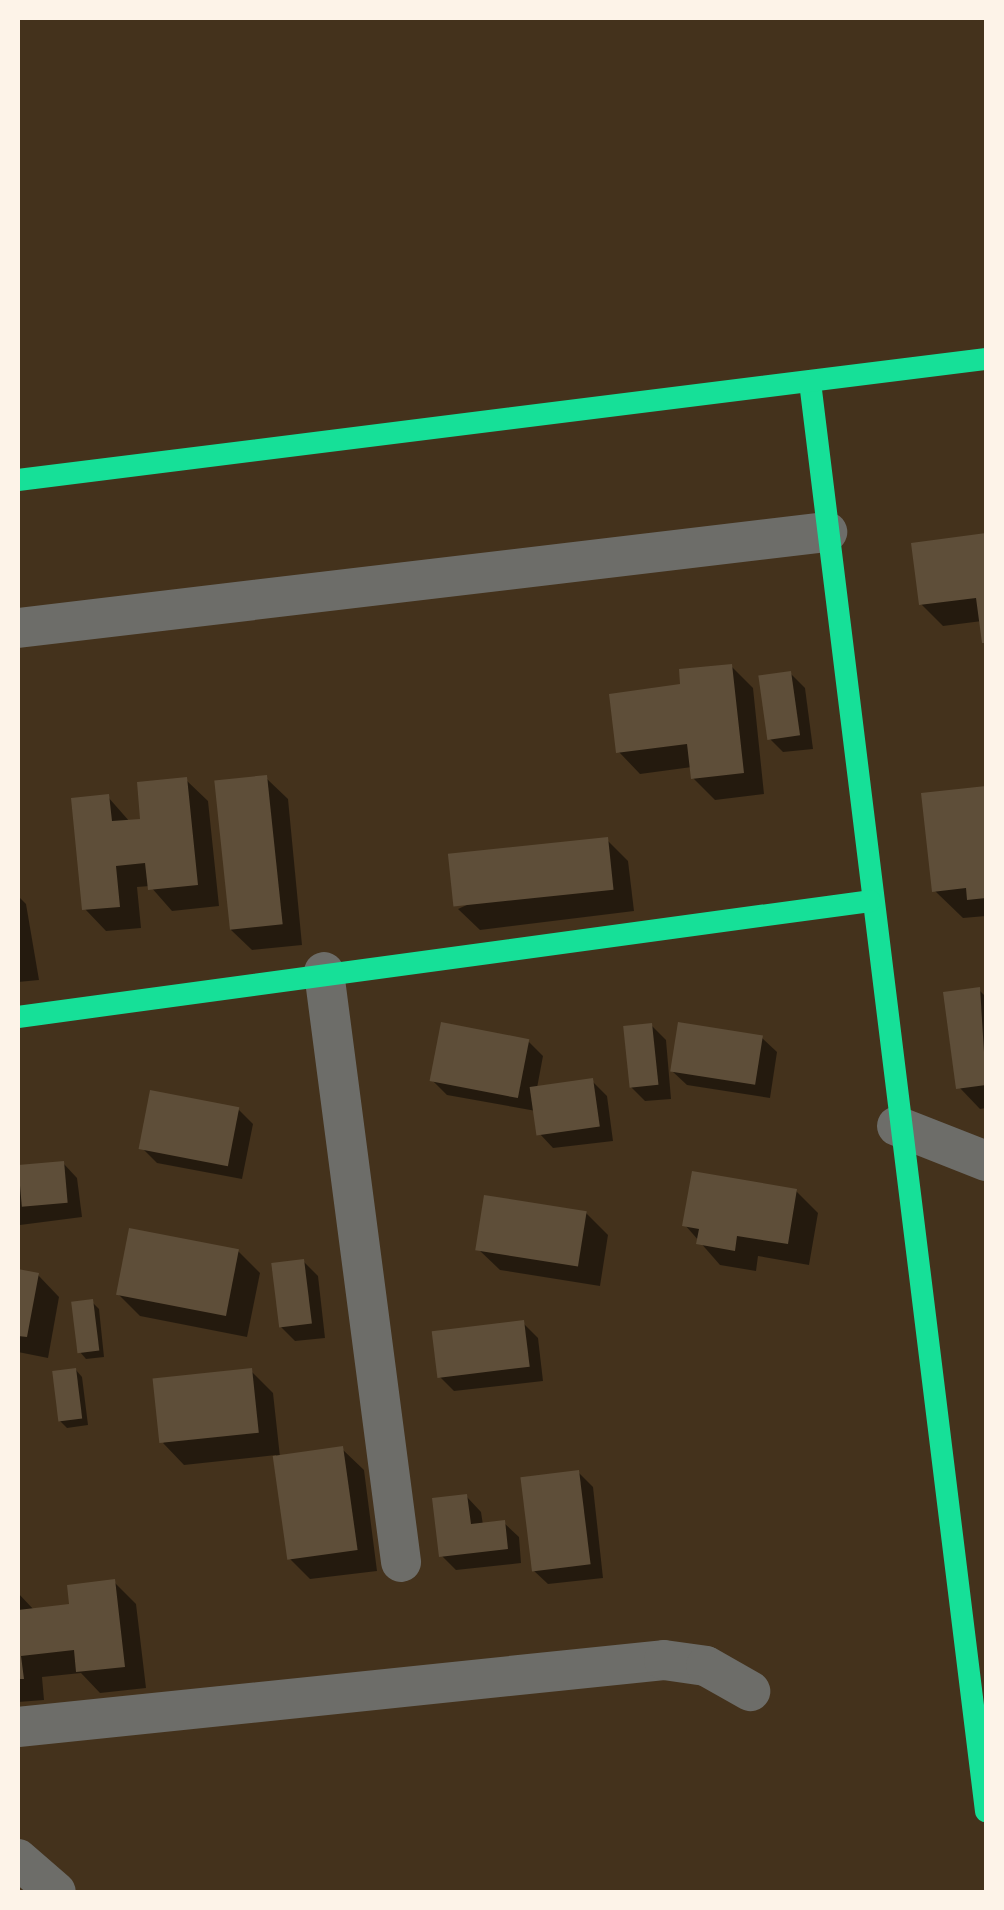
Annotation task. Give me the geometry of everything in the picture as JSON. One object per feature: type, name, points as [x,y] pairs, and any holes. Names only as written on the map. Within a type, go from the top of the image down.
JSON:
[{"type":"street","points":[[18,480],[986,359]]},
{"type":"street","points":[[810,382],[897,1126],[986,1811]]},
{"type":"street","points":[[18,628],[827,532]]},
{"type":"street","points":[[18,1017],[324,972],[870,901]]},
{"type":"street","points":[[324,972],[400,1562]]},
{"type":"street","points":[[897,1126],[986,1161]]},
{"type":"street","points":[[18,1727],[664,1660],[706,1666],[750,1691]]},
{"type":"street","points":[[18,1859],[56,1892]]},
{"type":"building","points":[[986,533],[986,643],[982,643],[976,598],[919,605],[911,543]]},
{"type":"building","points":[[732,664],[744,773],[691,779],[687,744],[616,753],[609,694],[680,684],[679,669]]},
{"type":"building","points":[[791,671],[800,735],[767,740],[758,676]]},
{"type":"building","points":[[267,775],[283,924],[230,930],[214,781]]},
{"type":"building","points":[[187,777],[198,885],[148,890],[145,863],[116,866],[120,907],[82,910],[71,798],[109,794],[112,821],[140,819],[137,782]]},
{"type":"building","points":[[986,786],[986,898],[967,900],[966,888],[932,892],[921,793]]},
{"type":"building","points":[[608,837],[614,890],[453,907],[448,854]]},
{"type":"building","points":[[980,987],[986,1085],[956,1089],[943,992]]},
{"type":"building","points":[[441,1022],[529,1039],[518,1098],[430,1081]]},
{"type":"building","points":[[678,1022],[763,1035],[755,1085],[670,1071]]},
{"type":"building","points":[[652,1023],[658,1085],[630,1088],[623,1026]]},
{"type":"building","points":[[593,1078],[600,1127],[536,1135],[530,1087]]},
{"type":"building","points":[[150,1090],[239,1107],[228,1166],[139,1149]]},
{"type":"building","points":[[64,1161],[68,1203],[22,1207],[18,1165]]},
{"type":"building","points":[[692,1171],[797,1189],[788,1244],[737,1236],[735,1251],[696,1244],[699,1229],[682,1226]]},
{"type":"building","points":[[484,1195],[587,1211],[578,1267],[475,1250]]},
{"type":"building","points":[[129,1228],[239,1249],[226,1316],[116,1295]]},
{"type":"building","points":[[304,1259],[312,1324],[279,1328],[271,1263]]},
{"type":"building","points":[[18,1269],[39,1273],[27,1337],[18,1336]]},
{"type":"building","points":[[93,1299],[99,1351],[78,1353],[71,1302]]},
{"type":"building","points":[[524,1320],[530,1367],[437,1378],[432,1331]]},
{"type":"building","points":[[76,1368],[82,1419],[58,1422],[52,1371]]},
{"type":"building","points":[[252,1368],[259,1433],[159,1443],[153,1378]]},
{"type":"building","points":[[343,1446],[358,1550],[287,1560],[273,1456]]},
{"type":"building","points":[[579,1470],[591,1564],[532,1571],[520,1477]]},
{"type":"building","points":[[467,1494],[471,1524],[505,1520],[508,1549],[439,1557],[432,1498]]},
{"type":"building","points":[[115,1579],[125,1667],[76,1672],[74,1650],[21,1656],[24,1679],[18,1679],[18,1610],[69,1604],[67,1585]]},
{"type":"traffic: fast","points":[[18,480],[986,359]]},
{"type":"traffic: fast","points":[[810,382],[986,1811]]},
{"type":"traffic: fast","points":[[18,1017],[870,901]]}]
